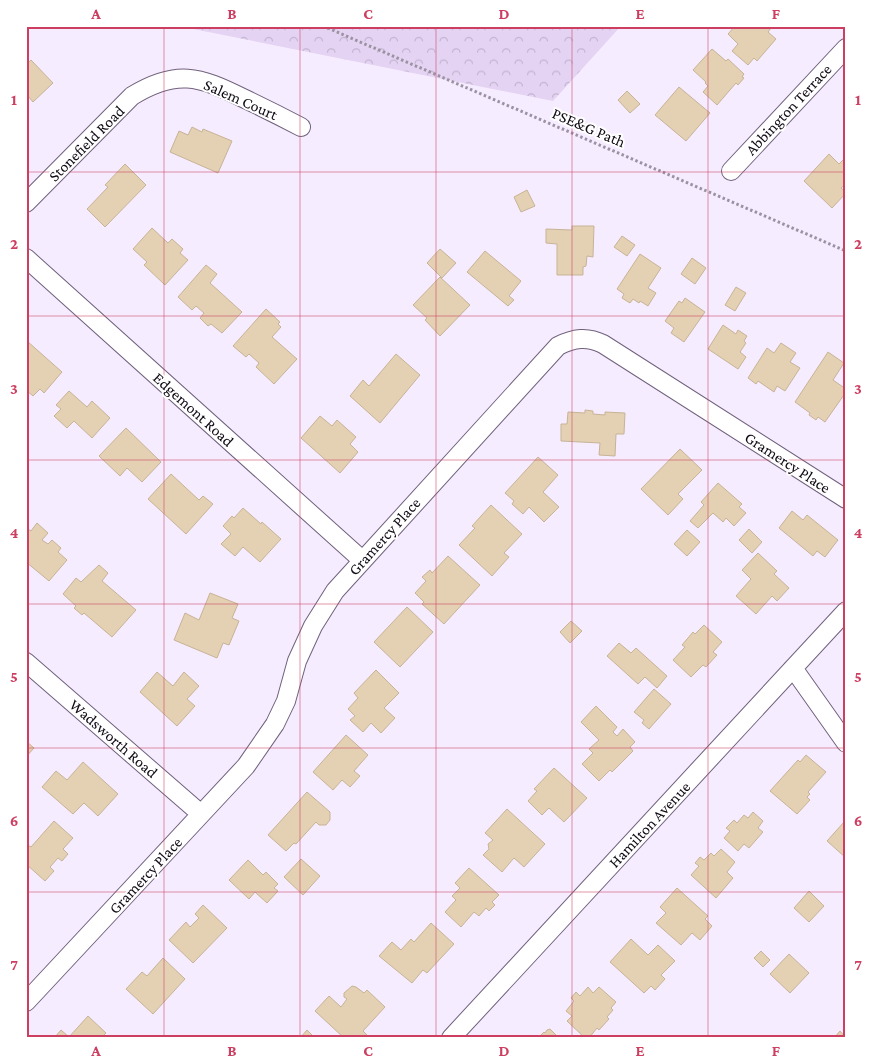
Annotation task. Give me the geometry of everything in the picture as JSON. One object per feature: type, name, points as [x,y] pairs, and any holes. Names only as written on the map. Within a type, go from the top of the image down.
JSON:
[{"type":"street","name":"Abbington Terrace","points":[[731,171],[846,48]]},
{"type":"street","name":"Salem Court","points":[[149,86],[170,79],[188,78],[208,82],[301,127]]},
{"type":"street","name":"Stonefield Road","points":[[26,203],[132,96],[149,86]]},
{"type":"street","name":"Edgemont Road","points":[[26,258],[362,560]]},
{"type":"street","name":"Gramercy Place","points":[[26,1002],[246,766],[275,724],[286,701],[297,661],[313,626],[336,590],[558,346],[577,338],[584,338],[603,344],[846,499]]},
{"type":"street","name":"Hamilton Avenue","points":[[451,1038],[846,611]]},
{"type":"street","name":"Wadsworth Road","points":[[26,662],[201,814]]},
{"type":"street","points":[[793,668],[846,743]]},
{"type":"path","name":"PSE&G Path","points":[[323,26],[846,251]]},
{"type":"green space","points":[[178,26],[621,26],[553,101]]},
{"type":"building","points":[[735,26],[769,26],[771,28],[768,32],[776,39],[757,61],[754,58],[748,65],[732,51],[738,44],[728,34]]},
{"type":"building","points":[[712,49],[726,61],[728,59],[744,74],[742,77],[744,78],[738,85],[736,83],[717,105],[703,92],[708,86],[693,70]]},
{"type":"building","points":[[31,60],[53,83],[33,102],[28,96],[26,98],[26,65]]},
{"type":"building","points":[[679,87],[710,113],[686,141],[655,115]]},
{"type":"building","points":[[627,91],[640,104],[630,113],[618,100]]},
{"type":"building","points":[[192,127],[202,132],[203,129],[232,141],[218,173],[170,152],[179,131],[188,135]]},
{"type":"building","points":[[829,154],[839,164],[846,157],[846,184],[841,188],[846,193],[832,208],[804,181]]},
{"type":"building","points":[[125,164],[146,185],[105,227],[87,209],[108,187],[105,185]]},
{"type":"building","points":[[527,190],[535,206],[521,212],[514,197]]},
{"type":"building","points":[[572,226],[594,226],[593,257],[587,256],[586,266],[583,267],[583,275],[557,275],[557,244],[546,243],[546,229],[572,230]]},
{"type":"building","points":[[152,228],[168,243],[172,239],[183,249],[180,253],[188,260],[165,285],[144,265],[147,262],[133,249]]},
{"type":"building","points":[[622,236],[635,245],[627,256],[614,247]]},
{"type":"building","points":[[440,249],[456,263],[442,278],[427,263]]},
{"type":"building","points":[[485,251],[521,281],[509,296],[514,300],[508,306],[467,272]]},
{"type":"building","points":[[640,254],[661,268],[648,288],[656,293],[648,306],[633,299],[630,303],[622,298],[624,294],[617,289]]},
{"type":"building","points":[[692,258],[706,268],[695,284],[681,274]]},
{"type":"building","points":[[206,265],[217,274],[210,283],[242,312],[222,333],[211,324],[208,326],[200,318],[204,313],[196,306],[192,310],[178,297]]},
{"type":"building","points":[[440,277],[470,305],[440,336],[425,320],[427,318],[413,305]]},
{"type":"building","points":[[736,287],[746,293],[735,311],[725,305]]},
{"type":"building","points":[[685,298],[705,312],[684,342],[671,333],[674,328],[665,321],[679,301],[682,303]]},
{"type":"building","points":[[266,309],[280,322],[278,324],[281,327],[272,337],[297,359],[274,384],[256,367],[259,363],[249,354],[246,357],[233,346]]},
{"type":"building","points":[[723,325],[736,334],[738,330],[747,336],[744,341],[746,343],[740,352],[746,357],[738,369],[708,349]]},
{"type":"building","points":[[27,341],[62,372],[44,393],[40,389],[33,396],[26,390]]},
{"type":"building","points":[[781,343],[796,353],[790,362],[800,368],[785,391],[777,386],[774,392],[758,381],[756,384],[748,378],[767,348],[774,353]]},
{"type":"building","points":[[828,352],[844,363],[833,380],[846,389],[846,392],[825,422],[818,417],[816,420],[795,402]]},
{"type":"building","points":[[396,354],[420,375],[380,423],[350,396],[363,380],[369,386]]},
{"type":"building","points":[[69,391],[87,407],[92,401],[110,418],[92,438],[74,421],[67,428],[54,416],[61,409],[56,405]]},
{"type":"building","points":[[585,410],[593,411],[593,414],[605,415],[605,412],[625,413],[624,434],[616,434],[615,456],[599,455],[600,443],[561,441],[561,424],[567,424],[568,412],[585,413]]},
{"type":"building","points":[[320,416],[332,426],[337,420],[356,437],[350,444],[358,452],[340,473],[301,438]]},
{"type":"building","points":[[126,428],[161,462],[142,482],[127,468],[120,476],[99,456]]},
{"type":"building","points":[[680,449],[702,470],[678,494],[683,499],[668,515],[641,489]]},
{"type":"building","points":[[538,457],[558,475],[543,492],[559,507],[544,522],[529,507],[523,514],[512,504],[514,501],[505,493]]},
{"type":"building","points":[[171,474],[199,500],[203,496],[213,504],[186,534],[148,499]]},
{"type":"building","points":[[718,483],[742,504],[739,507],[746,513],[734,526],[726,518],[723,522],[713,513],[698,528],[690,521],[704,505],[701,502]]},
{"type":"building","points":[[491,505],[522,534],[504,553],[509,557],[492,576],[459,545],[475,528],[472,526]]},
{"type":"building","points":[[243,508],[281,539],[260,562],[243,547],[235,556],[221,544],[231,534],[223,526]]},
{"type":"building","points":[[792,511],[803,520],[807,515],[838,540],[825,557],[817,551],[813,556],[779,528]]},
{"type":"building","points":[[37,523],[48,533],[42,540],[48,544],[52,540],[61,548],[58,552],[67,560],[49,581],[26,562],[26,531],[28,529],[31,531]]},
{"type":"building","points":[[749,529],[762,542],[752,553],[739,540]]},
{"type":"building","points":[[687,530],[700,542],[687,556],[674,544]]},
{"type":"building","points":[[758,553],[777,571],[774,574],[789,588],[777,601],[772,596],[756,614],[736,596],[751,579],[742,570]]},
{"type":"building","points":[[448,556],[480,585],[444,624],[422,604],[424,602],[415,593],[426,581],[422,577],[430,570],[432,573]]},
{"type":"building","points":[[99,565],[108,573],[102,581],[136,610],[112,637],[84,613],[82,615],[74,608],[76,606],[63,594],[76,578],[81,582]]},
{"type":"building","points":[[210,593],[238,604],[232,618],[239,621],[229,645],[223,643],[217,658],[174,640],[185,613],[199,620]]},
{"type":"building","points":[[407,607],[433,632],[400,667],[374,642]]},
{"type":"building","points":[[571,621],[582,631],[570,643],[560,632]]},
{"type":"building","points":[[704,625],[722,642],[713,652],[717,655],[706,667],[703,665],[691,677],[673,660],[685,647],[682,645],[693,632],[695,634]]},
{"type":"building","points":[[619,643],[631,653],[636,648],[667,676],[657,688],[645,677],[638,684],[607,656]]},
{"type":"building","points":[[376,670],[399,693],[384,708],[395,718],[381,733],[371,723],[363,732],[350,720],[355,716],[348,709],[358,698],[354,693]]},
{"type":"building","points":[[157,672],[173,686],[184,672],[199,686],[187,699],[195,706],[177,726],[140,692]]},
{"type":"building","points":[[654,689],[671,704],[649,729],[642,723],[644,720],[634,712]]},
{"type":"building","points":[[596,706],[617,727],[613,732],[617,736],[623,729],[635,742],[630,747],[633,751],[612,772],[610,770],[599,781],[582,764],[593,753],[589,749],[599,740],[581,722]]},
{"type":"building","points":[[346,735],[368,755],[354,771],[360,776],[350,787],[342,780],[333,790],[313,772]]},
{"type":"building","points":[[26,741],[34,748],[26,757]]},
{"type":"building","points":[[806,755],[826,772],[808,792],[810,794],[807,797],[810,800],[797,814],[770,791],[798,760],[800,762]]},
{"type":"building","points":[[83,762],[118,794],[98,816],[84,803],[73,814],[42,787],[56,771],[67,780]]},
{"type":"building","points":[[554,768],[587,798],[564,822],[549,808],[542,815],[528,801],[537,791],[534,789]]},
{"type":"building","points":[[307,792],[330,812],[330,820],[326,825],[319,825],[316,822],[296,844],[294,843],[286,851],[268,835]]},
{"type":"building","points":[[507,809],[545,844],[524,867],[514,858],[502,872],[483,855],[489,849],[488,844],[493,840],[485,833]]},
{"type":"building","points":[[753,812],[763,821],[758,828],[763,832],[749,848],[744,844],[738,851],[724,838],[730,831],[726,828],[734,820],[737,823],[744,815],[748,818]]},
{"type":"building","points":[[54,821],[73,838],[63,849],[68,854],[62,861],[58,858],[50,867],[54,871],[45,881],[26,864],[26,844],[31,847]]},
{"type":"building","points":[[844,822],[846,824],[846,858],[827,841]]},
{"type":"building","points":[[721,849],[735,862],[727,872],[733,878],[716,898],[691,875],[699,866],[695,863],[700,857],[704,860],[711,853],[714,856]]},
{"type":"building","points":[[301,859],[320,876],[303,895],[284,877]]},
{"type":"building","points":[[248,860],[263,875],[266,872],[278,884],[274,888],[278,891],[267,903],[255,892],[249,899],[229,880]]},
{"type":"building","points":[[469,868],[499,895],[492,902],[495,905],[489,911],[486,908],[479,916],[474,912],[461,927],[445,912],[456,900],[452,896],[460,888],[455,883]]},
{"type":"building","points":[[677,888],[708,916],[705,919],[712,926],[700,940],[692,933],[681,945],[656,923],[666,913],[660,907]]},
{"type":"building","points":[[809,891],[824,906],[809,922],[794,908]]},
{"type":"building","points":[[203,905],[227,928],[193,963],[169,940],[186,922],[190,927],[199,918],[195,914]]},
{"type":"building","points":[[431,923],[454,944],[427,973],[423,970],[412,983],[379,956],[392,942],[401,950],[411,939],[414,942]]},
{"type":"building","points":[[631,939],[648,955],[658,945],[675,961],[661,975],[665,979],[655,990],[651,986],[644,993],[610,962]]},
{"type":"building","points":[[761,951],[770,960],[763,967],[754,958]]},
{"type":"building","points":[[789,954],[809,973],[790,993],[770,974]]},
{"type":"building","points":[[163,958],[185,979],[153,1014],[126,989],[142,972],[147,976]]},
{"type":"building","points":[[352,986],[364,993],[367,990],[385,1007],[363,1031],[370,1038],[344,1038],[315,1011],[329,996],[341,1007],[347,999],[344,997],[344,993]]},
{"type":"building","points":[[588,987],[593,993],[599,987],[616,1002],[611,1008],[613,1010],[607,1017],[609,1019],[599,1030],[597,1028],[589,1038],[585,1038],[567,1021],[572,1016],[566,1011],[574,1001],[571,998],[576,992],[580,996]]},
{"type":"building","points":[[88,1016],[106,1033],[101,1038],[54,1038],[61,1030],[69,1037]]},
{"type":"building","points":[[550,1029],[557,1038],[538,1038],[544,1032]]},
{"type":"building","points":[[307,1030],[315,1038],[300,1038]]},
{"type":"building","points":[[840,1031],[846,1038],[834,1038]]}]
